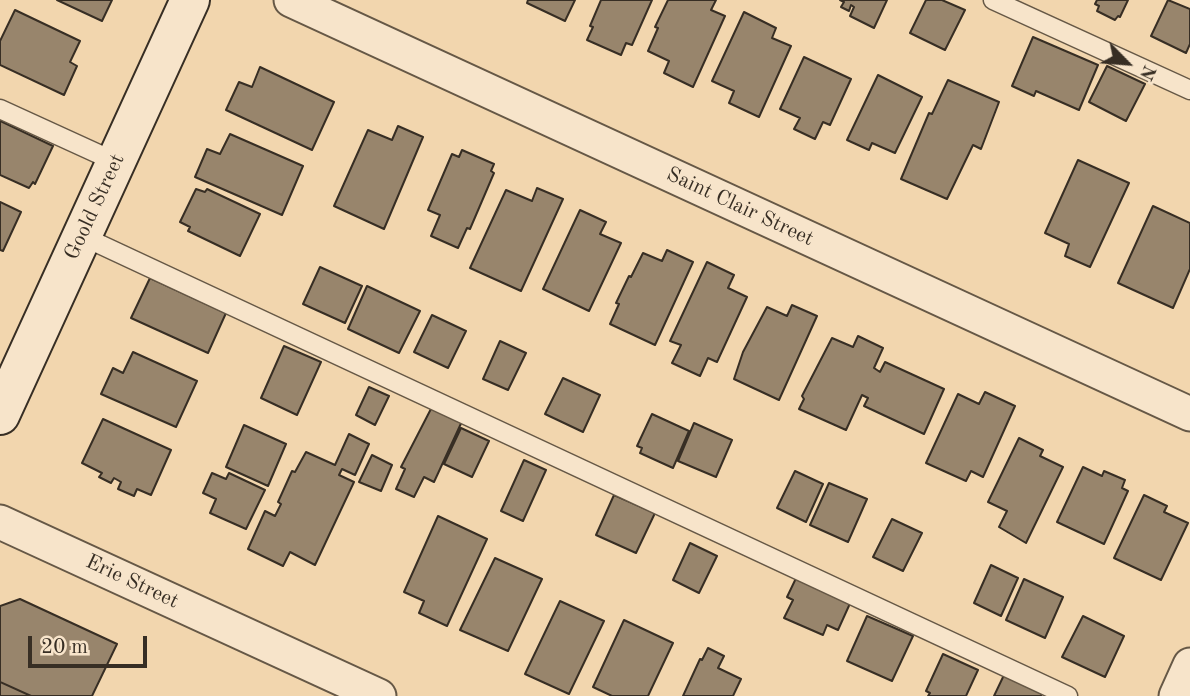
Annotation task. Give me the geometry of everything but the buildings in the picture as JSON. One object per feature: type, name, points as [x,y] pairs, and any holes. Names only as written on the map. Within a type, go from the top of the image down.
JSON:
[{"type":"street","name":"Goold Street","points":[[0,415],[190,0]]},
{"type":"street","name":"Saint Clair Street","points":[[291,0],[1190,414]]},
{"type":"street","name":"Erie Street","points":[[0,522],[379,696]]},
{"type":"street","points":[[1176,696],[1190,665]]},
{"type":"lane","points":[[993,0],[1190,90]]},
{"type":"lane","points":[[0,109],[116,162]]},
{"type":"lane","points":[[82,236],[1068,696]]}]
